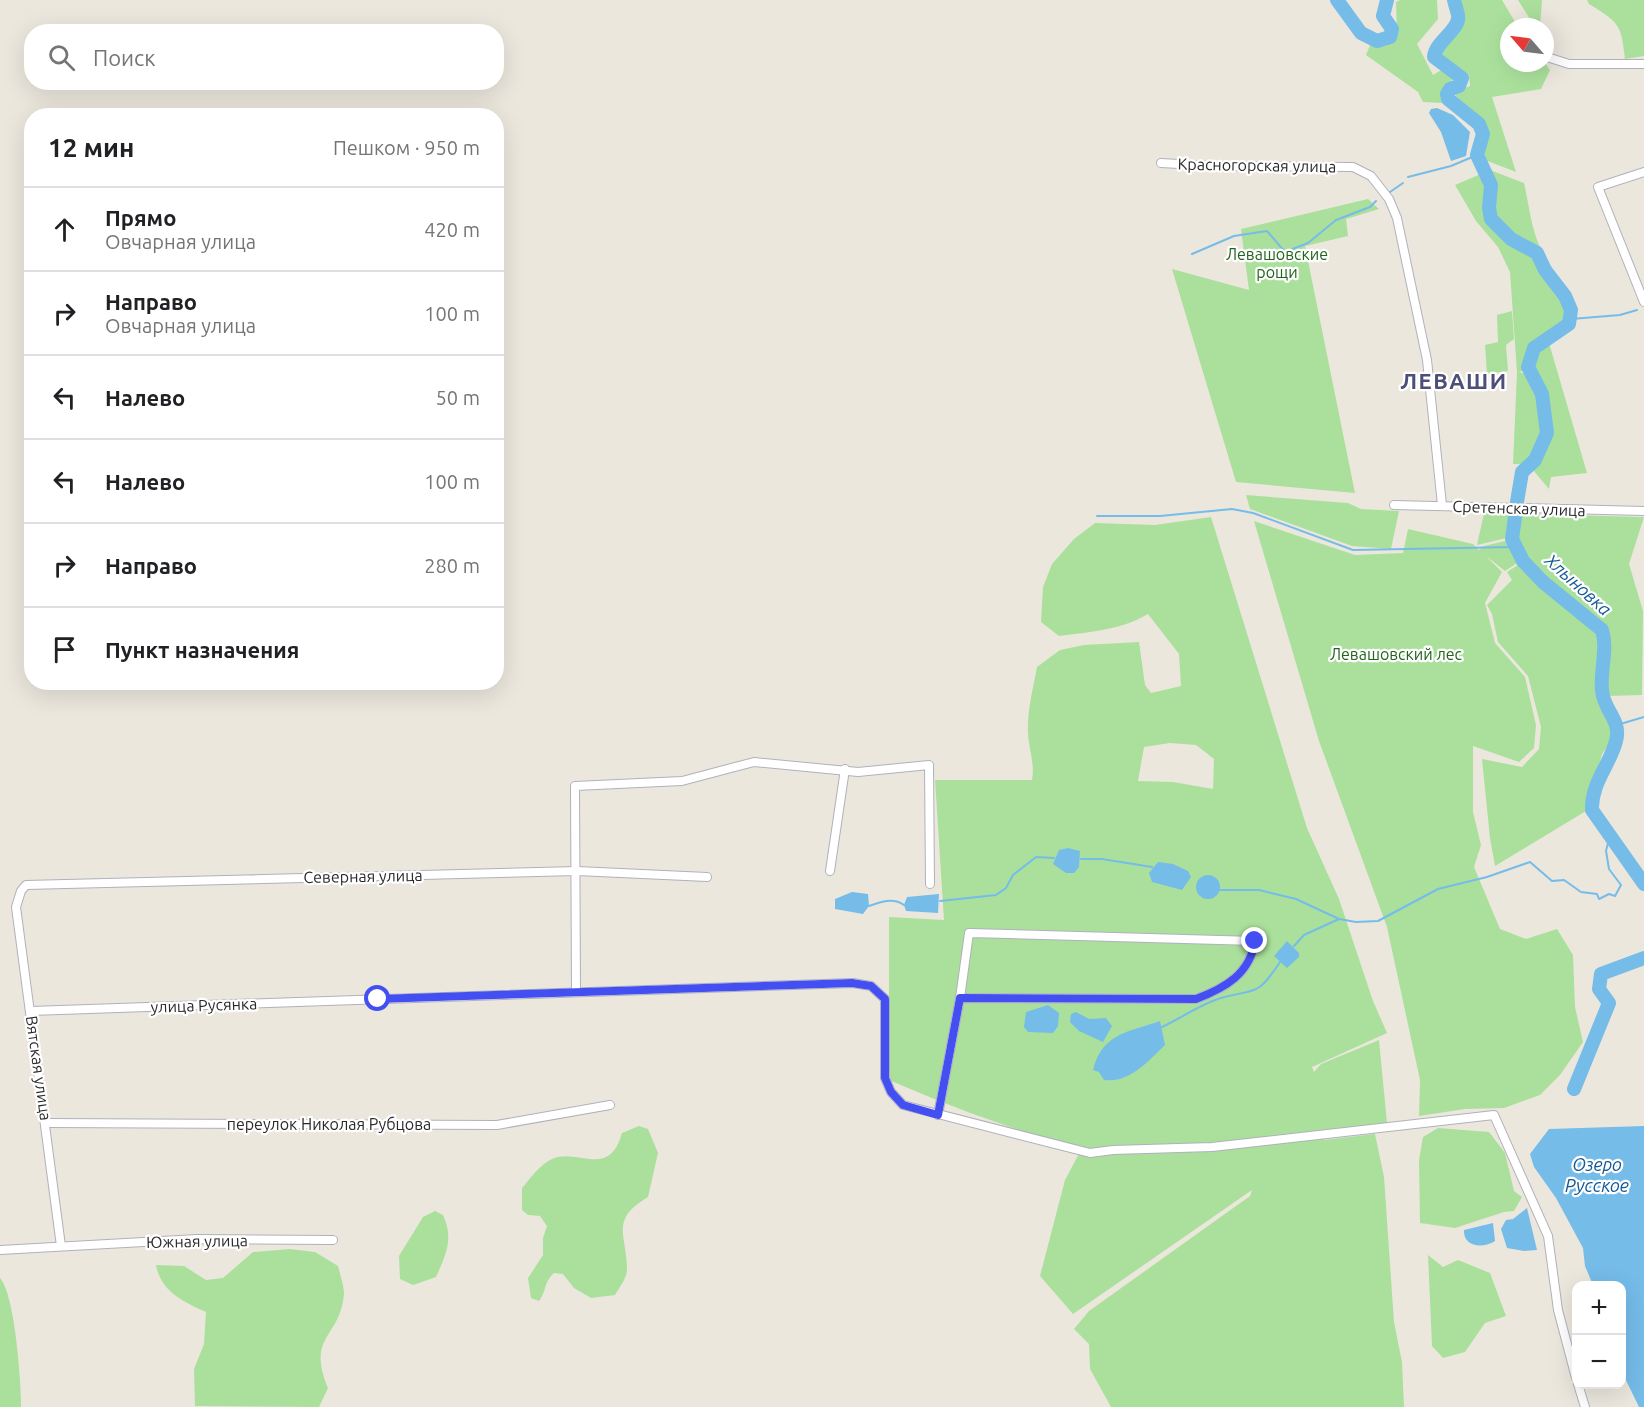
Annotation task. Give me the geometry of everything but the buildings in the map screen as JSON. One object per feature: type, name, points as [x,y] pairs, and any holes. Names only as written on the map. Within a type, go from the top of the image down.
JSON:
[{"type":"street","points":[[1554,59],[1569,64],[1644,64]]},
{"type":"street","name":"Красногорская улица","points":[[1161,163],[1214,166],[1353,166],[1371,176],[1378,184],[1389,198],[1397,218],[1427,360],[1439,454],[1442,505]]},
{"type":"street","points":[[1644,172],[1598,187],[1644,302]]},
{"type":"street","name":"Сретенская улица","points":[[1394,506],[1442,505],[1644,511]]},
{"type":"street","points":[[576,992],[575,786],[682,781],[754,762],[858,772],[929,765],[930,884]]},
{"type":"street","points":[[830,871],[845,769]]},
{"type":"street","name":"Северная улица","points":[[21,891],[31,884],[577,871],[707,877]]},
{"type":"street","name":"Вятская улица","points":[[21,891],[16,907],[47,1123],[61,1246]]},
{"type":"street","points":[[960,998],[1196,999],[1228,985],[1243,971],[1250,962],[1255,941],[969,933],[960,998],[938,1115],[1090,1153],[1113,1150],[1212,1147],[1494,1115],[1548,1236],[1558,1311],[1572,1363]]},
{"type":"street","name":"улица Русянка","points":[[31,1011],[852,983],[871,986],[885,999],[885,1078],[891,1092],[903,1105],[938,1115]]},
{"type":"street","name":"переулок Николая Рубцова","points":[[47,1123],[497,1125],[610,1106]]},
{"type":"street","name":"Южная улица","points":[[0,1250],[197,1239],[333,1240]]},
{"type":"street","points":[[1580,1389],[1585,1407]]},
{"type":"green space","points":[[1400,0],[1437,0],[1438,19],[1417,44],[1433,75],[1443,69],[1455,78],[1444,86],[1443,103],[1423,102],[1418,92],[1366,55],[1370,45],[1386,46],[1397,32],[1396,2]]},
{"type":"green space","points":[[1457,0],[1502,0],[1513,18],[1500,18],[1500,72],[1549,72],[1541,89],[1492,97],[1516,172],[1485,160],[1481,122],[1460,104],[1454,92],[1470,86],[1469,75],[1443,60],[1441,49],[1463,21]]},
{"type":"green space","points":[[1518,0],[1542,0],[1541,18],[1529,18]]},
{"type":"green space","points":[[1587,0],[1644,0],[1644,56],[1625,59],[1622,38],[1617,25]]},
{"type":"green space","points":[[1490,170],[1524,183],[1537,240],[1561,291],[1566,310],[1567,320],[1531,344],[1526,370],[1519,372],[1533,382],[1538,390],[1543,410],[1541,442],[1528,464],[1513,464],[1517,372],[1510,272],[1498,247],[1476,221],[1455,185]]},
{"type":"green space","name":"Левашовские рощи","points":[[1368,199],[1379,209],[1346,219],[1348,236],[1305,246],[1355,493],[1236,482],[1172,269],[1249,290],[1241,229]]},
{"type":"green space","points":[[1512,311],[1514,339],[1506,345],[1508,371],[1487,374],[1485,345],[1498,342],[1497,315]]},
{"type":"green space","points":[[1549,343],[1587,473],[1551,477],[1549,489],[1533,470],[1549,433],[1545,393],[1532,371],[1542,346]]},
{"type":"green space","points":[[1246,495],[1348,503],[1361,509],[1399,511],[1391,549],[1352,546],[1250,509]]},
{"type":"green space","points":[[1515,512],[1507,538],[1477,545],[1484,513]]},
{"type":"green space","points":[[1522,514],[1644,517],[1629,564],[1643,611],[1642,695],[1607,696],[1606,628],[1532,567],[1517,537]]},
{"type":"green space","points":[[1211,517],[1307,828],[1339,899],[1373,1001],[1387,1033],[1312,1067],[1314,1072],[1321,1064],[1379,1040],[1387,1123],[1334,1132],[1323,1140],[1375,1134],[1384,1177],[1394,1322],[1402,1362],[1404,1407],[1111,1407],[1090,1369],[1089,1344],[1074,1329],[1089,1311],[1250,1196],[1252,1190],[1073,1314],[1040,1276],[1065,1180],[1082,1148],[984,1118],[889,1080],[889,917],[944,920],[935,780],[1032,780],[1033,768],[1028,725],[1037,667],[1060,650],[1084,645],[1139,642],[1145,685],[1151,693],[1181,686],[1179,654],[1148,614],[1116,627],[1059,636],[1041,622],[1043,587],[1052,564],[1074,539],[1095,523],[1155,525]],"holes":[[[1170,743],[1196,745],[1214,759],[1213,789],[1173,782],[1138,781],[1144,747]]]},
{"type":"green space","name":"Левашовский лес","points":[[1254,521],[1355,555],[1403,553],[1408,529],[1473,544],[1479,550],[1484,546],[1505,541],[1514,547],[1520,561],[1505,571],[1486,556],[1502,572],[1485,603],[1495,643],[1525,677],[1536,725],[1534,748],[1519,762],[1473,746],[1473,812],[1481,845],[1474,867],[1500,929],[1526,939],[1557,929],[1573,955],[1575,1007],[1583,1042],[1560,1075],[1540,1095],[1504,1108],[1465,1109],[1419,1116],[1420,1080],[1387,927],[1319,741]]},
{"type":"green space","points":[[1521,563],[1551,596],[1559,598],[1599,632],[1599,691],[1605,713],[1613,722],[1612,740],[1602,754],[1586,811],[1495,866],[1482,759],[1522,767],[1539,749],[1541,727],[1528,676],[1498,642],[1492,614],[1487,605],[1512,580],[1507,572]]},
{"type":"green space","points":[[639,1126],[648,1129],[658,1153],[648,1197],[628,1213],[624,1221],[623,1238],[627,1273],[615,1295],[591,1298],[574,1288],[563,1274],[554,1273],[548,1280],[539,1301],[531,1298],[528,1278],[543,1255],[543,1238],[547,1226],[540,1216],[528,1215],[522,1210],[522,1188],[539,1168],[552,1159],[572,1156],[601,1159],[609,1155],[616,1147],[622,1133]]},
{"type":"green space","points":[[1438,1128],[1489,1132],[1505,1153],[1514,1191],[1522,1197],[1514,1211],[1504,1212],[1455,1228],[1420,1223],[1419,1160],[1423,1137]]},
{"type":"green space","points":[[435,1211],[443,1215],[446,1224],[448,1239],[446,1254],[436,1277],[413,1285],[400,1279],[399,1256],[423,1217]]},
{"type":"green space","points":[[290,1249],[315,1252],[338,1266],[343,1287],[341,1309],[322,1347],[322,1371],[328,1388],[319,1407],[195,1406],[194,1369],[204,1344],[206,1312],[182,1300],[168,1289],[156,1265],[184,1266],[206,1280],[223,1278],[253,1252]]},
{"type":"green space","points":[[1428,1255],[1443,1267],[1458,1260],[1490,1273],[1506,1316],[1485,1323],[1465,1352],[1443,1358],[1432,1346]]},
{"type":"green space","points":[[0,1278],[10,1302],[13,1320],[21,1407],[0,1407]]},
{"type":"water","points":[[1437,108],[1453,115],[1470,132],[1466,156],[1451,161],[1441,132],[1429,113],[1431,109]]},
{"type":"water","points":[[1068,848],[1080,851],[1079,867],[1074,873],[1066,873],[1053,864],[1059,850]]},
{"type":"water","points":[[1158,862],[1173,864],[1188,871],[1191,877],[1182,890],[1152,882],[1149,873]]},
{"type":"water","points":[[1208,875],[1213,876],[1219,882],[1219,892],[1213,898],[1208,899],[1203,898],[1197,892],[1196,887],[1197,882],[1203,876]]},
{"type":"water","points":[[852,892],[868,894],[869,906],[863,914],[835,909],[835,899]]},
{"type":"water","points":[[939,894],[938,913],[906,911],[904,905],[907,897]]},
{"type":"water","points":[[1287,941],[1299,953],[1299,957],[1287,968],[1274,956]]},
{"type":"water","points":[[1048,1005],[1059,1013],[1058,1026],[1053,1033],[1028,1032],[1024,1027],[1026,1012]]},
{"type":"water","points":[[1076,1012],[1089,1019],[1106,1018],[1112,1026],[1103,1042],[1079,1031],[1070,1022],[1071,1014]]},
{"type":"water","points":[[1160,1021],[1165,1045],[1138,1070],[1122,1078],[1104,1080],[1099,1072],[1093,1070],[1097,1058],[1110,1041]]},
{"type":"water","name":"Озеро Русское","points":[[1644,1126],[1644,1407],[1639,1407],[1626,1380],[1626,1281],[1591,1281],[1585,1266],[1583,1248],[1556,1198],[1534,1167],[1530,1154],[1549,1129]]},
{"type":"water","points":[[1527,1208],[1537,1250],[1524,1251],[1507,1248],[1501,1229],[1506,1220],[1513,1219]]},
{"type":"water","points":[[1493,1223],[1495,1241],[1480,1246],[1467,1240],[1464,1230]]},
{"type":"waterway","name":"Хлыновка","points":[[1337,0],[1361,33],[1377,41],[1390,37],[1392,29],[1383,16],[1387,0]]},
{"type":"waterway","name":"Хлыновка","points":[[1454,0],[1458,15],[1456,26],[1435,51],[1434,57],[1462,78],[1459,86],[1450,89],[1447,94],[1448,99],[1479,124],[1483,134],[1477,155],[1491,185],[1489,208],[1491,219],[1511,239],[1537,253],[1545,270],[1565,296],[1571,310],[1569,324],[1534,348],[1528,367],[1542,394],[1547,433],[1535,460],[1522,472],[1517,502]]},
{"type":"waterway","points":[[1408,177],[1451,166],[1477,155]]},
{"type":"waterway","points":[[1390,192],[1403,183]]},
{"type":"waterway","points":[[1192,254],[1234,236],[1267,231],[1285,252],[1308,243],[1336,220],[1370,207],[1376,201]]},
{"type":"waterway","points":[[1571,319],[1620,315],[1637,310]]},
{"type":"waterway","points":[[1097,516],[1160,516],[1232,509],[1253,513],[1353,550],[1514,547]]},
{"type":"waterway","name":"Хлыновка","points":[[1516,510],[1512,539],[1523,561],[1543,582],[1602,630],[1604,637],[1603,697],[1617,734],[1613,750],[1594,791],[1592,810],[1644,884]]},
{"type":"waterway","points":[[1617,725],[1644,717]]},
{"type":"waterway","points":[[1220,890],[1259,890],[1296,899],[1339,919],[1356,922],[1378,921],[1438,889],[1487,877],[1530,862],[1552,881],[1564,880],[1581,892],[1597,894],[1599,899],[1609,894],[1615,896],[1621,885],[1609,869],[1606,851],[1610,835]]},
{"type":"waterway","points":[[940,901],[996,895],[1006,888],[1013,875],[1036,857],[1054,858]]},
{"type":"waterway","points":[[1081,859],[1102,859],[1152,867]]},
{"type":"waterway","points":[[869,906],[891,901],[904,905]]},
{"type":"waterway","points":[[1294,946],[1304,935],[1339,919]]},
{"type":"waterway","name":"Хлыновка","points":[[1574,1089],[1609,1003],[1599,989],[1601,974],[1644,958]]},
{"type":"waterway","points":[[1162,1027],[1199,1007],[1261,986],[1280,962]]},
{"type":"district","name":"ЛЕВАШИ","points":[[1454,381]]},
{"type":"route","points":[[378,999],[852,983],[871,986],[878,990],[885,999],[885,1078],[891,1092],[903,1105],[938,1115],[960,998],[1196,999],[1228,985],[1243,971],[1250,962],[1255,941]]}]
